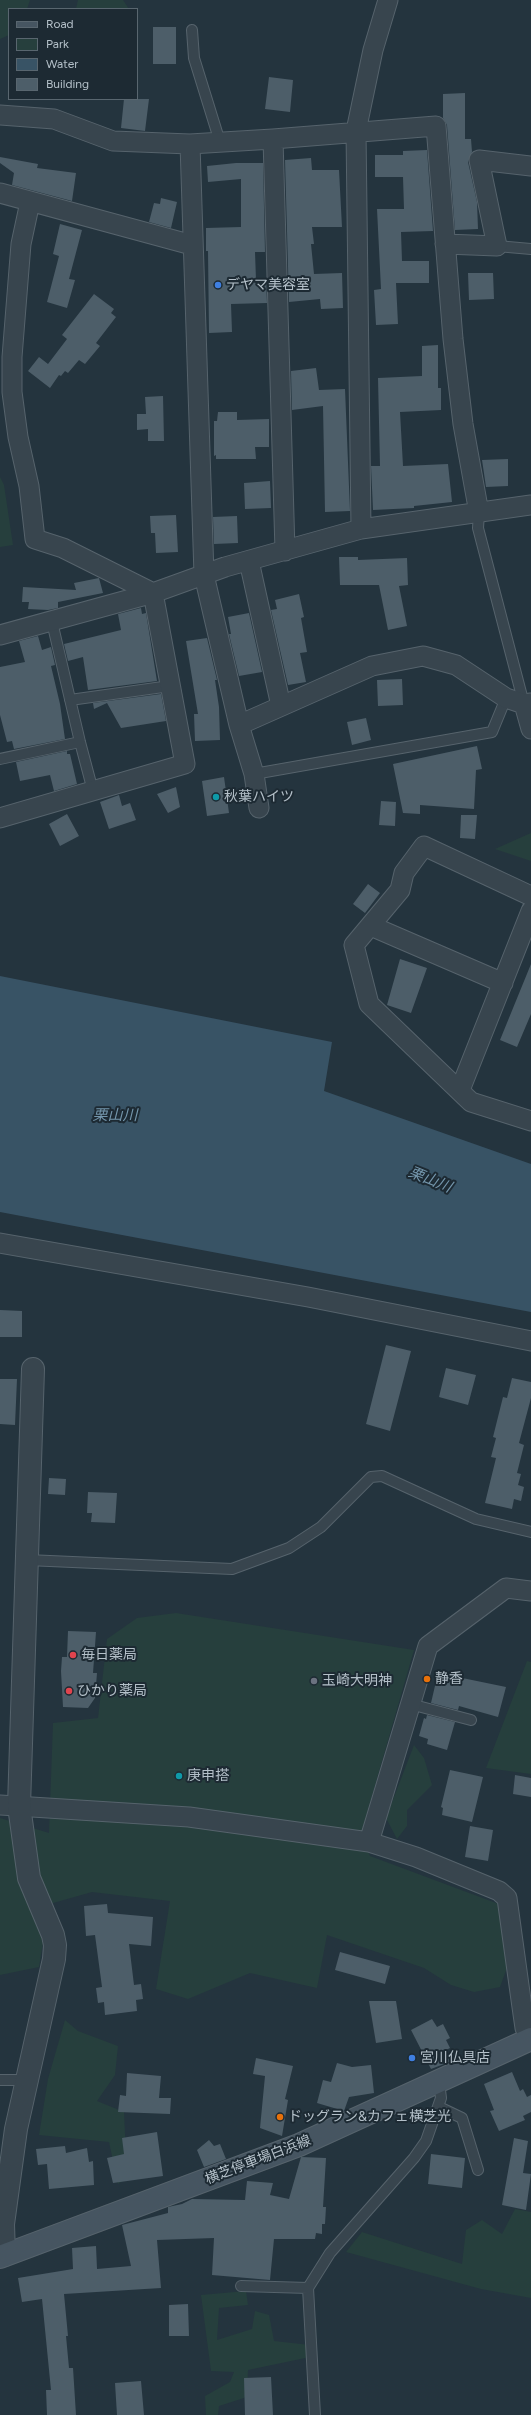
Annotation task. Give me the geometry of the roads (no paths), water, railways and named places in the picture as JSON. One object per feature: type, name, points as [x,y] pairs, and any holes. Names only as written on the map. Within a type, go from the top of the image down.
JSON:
[{"type":"main road","name":"横芝停車場白浜線","points":[[2,2256],[299,2145],[531,2039]]},
{"type":"street","points":[[361,529],[356,131],[373,50],[388,0]]},
{"type":"street","points":[[0,116],[54,119],[113,141],[190,144],[436,126],[445,244],[463,424],[479,513]]},
{"type":"street","points":[[273,139],[285,551]]},
{"type":"street","points":[[190,144],[192,245],[204,575],[239,724],[254,774],[259,808]]},
{"type":"street","points":[[445,244],[497,246],[479,160],[531,166]]},
{"type":"street","points":[[0,193],[192,245]]},
{"type":"street","points":[[30,202],[21,244],[12,357],[12,392],[18,437],[29,486],[35,539],[63,548],[153,593]]},
{"type":"street","points":[[0,635],[52,622],[153,593],[249,561],[361,529],[531,505]]},
{"type":"street","points":[[249,561],[282,706]]},
{"type":"street","points":[[0,818],[185,764],[153,593]]},
{"type":"street","points":[[239,724],[372,666],[423,656],[456,665],[506,698],[528,704],[531,729]]},
{"type":"street","points":[[531,896],[424,846],[404,873],[400,890],[372,926],[354,945],[369,1004],[460,1090],[470,1102],[531,1121]]},
{"type":"street","points":[[460,1090],[531,911]]},
{"type":"street","points":[[372,926],[503,984]]},
{"type":"street","points":[[0,1243],[308,1297],[531,1341]]},
{"type":"street","points":[[2,2256],[3,2224],[16,2129],[54,1960],[55,1945],[53,1935],[29,1878],[10,1805],[27,1560],[33,1369]]},
{"type":"street","points":[[369,1842],[428,1646],[506,1588],[531,1590]]},
{"type":"street","points":[[10,1805],[189,1817],[369,1842],[416,1857],[499,1891],[507,1898],[522,2007],[526,2028],[531,2039]]},
{"type":"lane","points":[[192,30],[194,58],[220,142]]},
{"type":"lane","points":[[497,246],[531,249]]},
{"type":"lane","points":[[479,513],[478,528],[528,704]]},
{"type":"lane","points":[[52,622],[93,791]]},
{"type":"lane","points":[[70,700],[170,686]]},
{"type":"lane","points":[[254,774],[492,732],[506,698]]},
{"type":"lane","points":[[0,759],[80,742]]},
{"type":"lane","points":[[27,1560],[232,1569],[289,1548],[321,1527],[371,1477],[382,1476],[476,1519],[531,1532]]},
{"type":"lane","points":[[410,1704],[471,1720]]},
{"type":"lane","points":[[0,2080],[27,2080]]},
{"type":"lane","points":[[315,2415],[308,2288],[330,2253],[414,2158],[426,2141],[441,2098],[439,2082]]},
{"type":"lane","points":[[439,2107],[462,2118],[478,2170]]},
{"type":"lane","points":[[241,2286],[308,2288]]},
{"type":"water","name":"栗山川","points":[[0,976],[332,1042],[324,1091],[531,1164],[531,1312],[0,1212]]},
{"type":"place","name":"デヤマ美容室","points":[[218,285]]},
{"type":"place","name":"秋葉ハイツ","points":[[216,797]]},
{"type":"place","name":"毎日薬局","points":[[73,1655]]},
{"type":"place","name":"静香","points":[[427,1679]]},
{"type":"place","name":"玉崎大明神","points":[[314,1681]]},
{"type":"place","name":"ひかり薬局","points":[[69,1691]]},
{"type":"place","name":"庚申搭","points":[[179,1776]]},
{"type":"place","name":"宮川仏具店","points":[[412,2058]]},
{"type":"place","name":"ドッグラン&カフェ横芝光","points":[[280,2117]]}]
